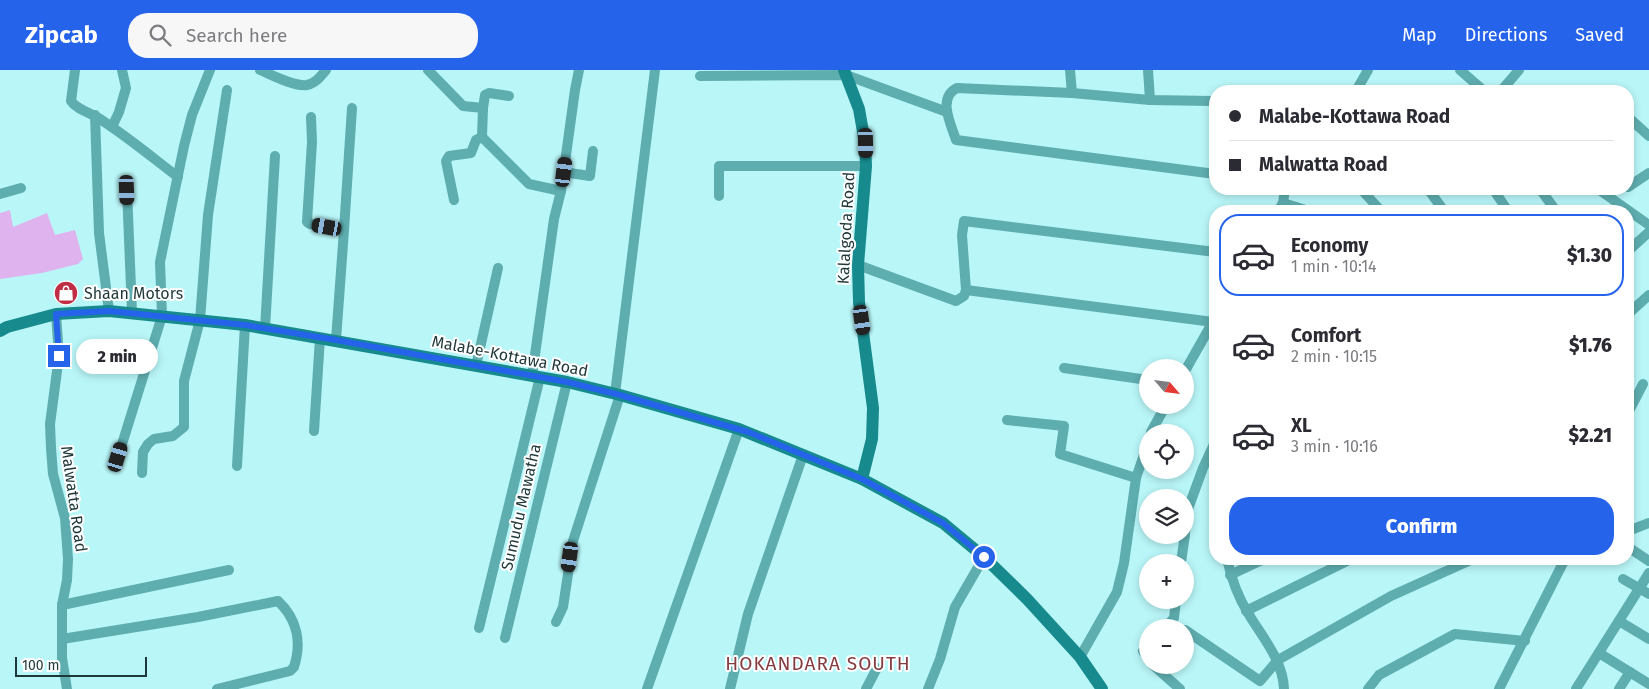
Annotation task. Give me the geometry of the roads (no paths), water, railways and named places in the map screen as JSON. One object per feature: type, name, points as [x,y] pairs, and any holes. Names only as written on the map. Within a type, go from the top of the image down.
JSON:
[{"type":"main road","name":"Kalalgoda Road","points":[[845,73],[859,109],[866,143],[866,166],[858,265],[859,302],[873,408],[872,439],[862,479]]},
{"type":"main road","name":"Malabe-Kottawa Road","points":[[2,328],[56,314],[109,311],[245,325],[567,382],[617,394],[739,429],[862,479],[943,523],[984,557],[1027,599],[1080,657],[1102,689]]},
{"type":"street","points":[[75,70],[71,101],[74,106],[95,115],[178,177]]},
{"type":"street","points":[[112,127],[119,112],[126,88],[122,70]]},
{"type":"street","points":[[118,457],[162,316],[160,262],[192,116],[210,70]]},
{"type":"street","points":[[260,70],[285,80],[305,85],[315,81],[326,70]]},
{"type":"street","points":[[428,70],[464,106],[483,108]]},
{"type":"street","points":[[479,628],[536,377],[554,220],[564,172],[579,70]]},
{"type":"street","points":[[556,622],[563,607],[573,541],[617,394],[655,70]]},
{"type":"street","points":[[1070,70],[1072,93]]},
{"type":"street","points":[[1148,70],[1150,100]]},
{"type":"street","points":[[1359,85],[1368,70]]},
{"type":"street","points":[[1460,70],[1477,85]]},
{"type":"street","points":[[1506,85],[1519,70]]},
{"type":"street","points":[[700,76],[845,73],[947,112]]},
{"type":"street","points":[[1209,101],[1150,100],[1072,93],[957,88],[950,91],[947,97],[947,112],[956,140],[1209,173]]},
{"type":"street","points":[[142,473],[143,452],[148,444],[154,439],[173,436],[184,427],[184,381],[200,320],[208,215],[227,90]]},
{"type":"street","points":[[509,96],[489,93],[485,95],[482,137],[529,184],[561,190]]},
{"type":"street","points":[[336,340],[352,108]]},
{"type":"street","points":[[95,115],[99,233],[109,311]]},
{"type":"street","points":[[311,117],[312,142],[307,222],[344,230]]},
{"type":"street","points":[[1634,126],[1649,136]]},
{"type":"street","points":[[454,200],[446,161],[450,156],[471,153],[476,140],[482,137]]},
{"type":"street","points":[[564,172],[590,176],[593,151]]},
{"type":"street","points":[[265,329],[275,156]]},
{"type":"street","points":[[719,196],[719,166],[866,166]]},
{"type":"street","points":[[1634,182],[1649,172]]},
{"type":"street","points":[[0,194],[21,188]]},
{"type":"street","points":[[127,190],[132,312]]},
{"type":"street","points":[[1366,195],[1376,205]]},
{"type":"street","points":[[1606,195],[1620,205]]},
{"type":"street","points":[[1610,198],[1615,195]]},
{"type":"street","points":[[1634,215],[1649,225]]},
{"type":"street","points":[[858,265],[956,301],[964,296],[966,290],[962,235],[964,221],[1209,251]]},
{"type":"street","points":[[1634,246],[1649,232]]},
{"type":"street","points":[[476,366],[498,268]]},
{"type":"street","points":[[966,290],[1209,319]]},
{"type":"street","points":[[1634,309],[1649,296]]},
{"type":"street","name":"Malwatta Road","points":[[56,314],[59,356],[50,424],[54,474],[65,518],[68,559],[67,580],[62,605],[62,658],[67,689]]},
{"type":"street","points":[[237,466],[245,325]]},
{"type":"street","points":[[1192,359],[1209,329]]},
{"type":"street","points":[[314,431],[320,338]]},
{"type":"street","points":[[1064,368],[1139,379]]},
{"type":"street","name":"Sumudu Mawatha","points":[[505,638],[567,382]]},
{"type":"street","points":[[1634,401],[1643,384]]},
{"type":"street","points":[[1007,420],[1064,426],[1060,454],[1136,478]]},
{"type":"street","points":[[647,689],[739,429]]},
{"type":"street","points":[[730,689],[748,614],[803,455]]},
{"type":"street","points":[[1194,493],[1209,455]]},
{"type":"street","points":[[1080,657],[1116,592],[1124,563],[1136,478],[1139,469]]},
{"type":"street","points":[[1634,529],[1649,523]]},
{"type":"street","points":[[1634,551],[1649,561]]},
{"type":"street","points":[[928,689],[940,659],[956,607],[984,557]]},
{"type":"street","points":[[1228,565],[1230,575],[1246,611],[1278,660],[1284,679],[1284,689]]},
{"type":"street","points":[[1230,575],[1251,565]]},
{"type":"street","points":[[1246,611],[1339,565]]},
{"type":"street","points":[[1194,636],[1260,681],[1278,660],[1391,596],[1460,565]]},
{"type":"street","points":[[1499,689],[1563,565]]},
{"type":"street","points":[[62,605],[229,570]]},
{"type":"street","points":[[1576,689],[1649,573]]},
{"type":"street","points":[[1623,578],[1649,594]]},
{"type":"street","points":[[62,639],[198,617],[278,601],[288,611],[295,626],[298,640],[294,667],[290,670],[217,689]]},
{"type":"street","points":[[1619,621],[1649,640]]},
{"type":"street","points":[[1368,689],[1379,676],[1455,634],[1524,641]]},
{"type":"street","points":[[1599,653],[1649,684]]},
{"type":"street","points":[[866,689],[876,668]]},
{"type":"street","points":[[1619,689],[1630,672]]},
{"type":"street","points":[[1163,674],[1180,689]]},
{"type":"place","name":"Shaan Motors","points":[[66,293]]},
{"type":"district","name":"HOKANDARA SOUTH","points":[[818,663]]}]
